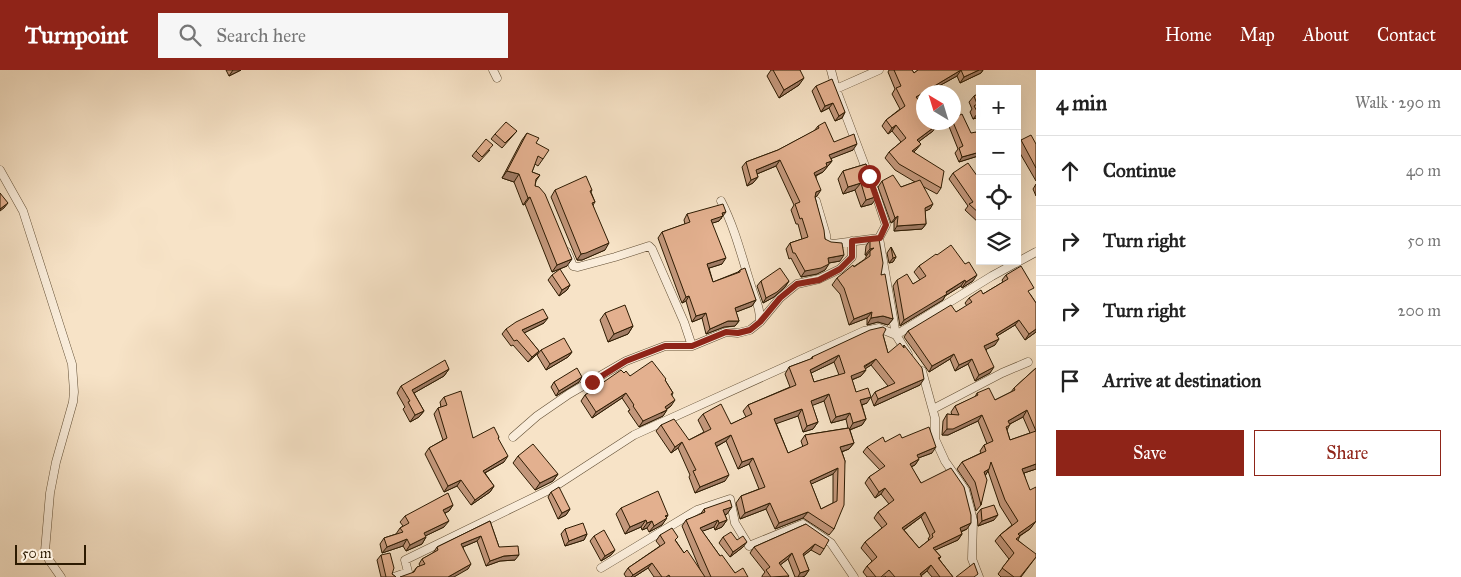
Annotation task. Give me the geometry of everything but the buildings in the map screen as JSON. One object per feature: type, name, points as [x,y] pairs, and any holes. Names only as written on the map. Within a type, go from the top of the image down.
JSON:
[{"type":"street","points":[[493,70],[497,78]]},
{"type":"street","points":[[831,70],[836,89],[886,225],[880,238],[896,335],[911,357]]},
{"type":"street","points":[[836,89],[879,70]]},
{"type":"street","points":[[0,170],[23,211],[72,364],[73,402],[56,462],[49,503],[45,551],[49,560],[62,577]]},
{"type":"street","points":[[721,201],[728,214],[753,294],[760,308],[760,322]]},
{"type":"street","points":[[816,201],[826,235],[826,242],[833,244],[880,238]]},
{"type":"street","points":[[514,437],[537,416],[569,394],[626,361],[665,346],[692,346],[726,332],[738,333],[750,330],[760,322],[780,298],[797,284],[819,280],[840,269],[852,257],[852,241]]},
{"type":"street","points":[[564,244],[573,266],[578,267],[615,258],[649,246],[684,322],[692,346]]},
{"type":"street","points":[[896,335],[992,276],[1036,252]]},
{"type":"street","points":[[394,577],[408,572],[404,560],[551,489],[634,435],[864,331],[879,328],[896,335]]},
{"type":"street","points":[[933,409],[1002,373],[1028,362]]},
{"type":"street","points":[[917,365],[923,372],[927,394],[936,418],[935,438],[945,462],[965,490],[973,520],[972,559],[979,577]]},
{"type":"street","points":[[601,568],[697,510],[730,499],[735,523],[749,546],[803,524],[831,543],[854,577]]},
{"type":"route","points":[[592,382],[626,361],[665,346],[692,346],[726,332],[738,333],[750,330],[760,322],[780,298],[797,284],[819,280],[840,269],[852,257],[852,241],[880,238],[886,225],[869,176]]}]
